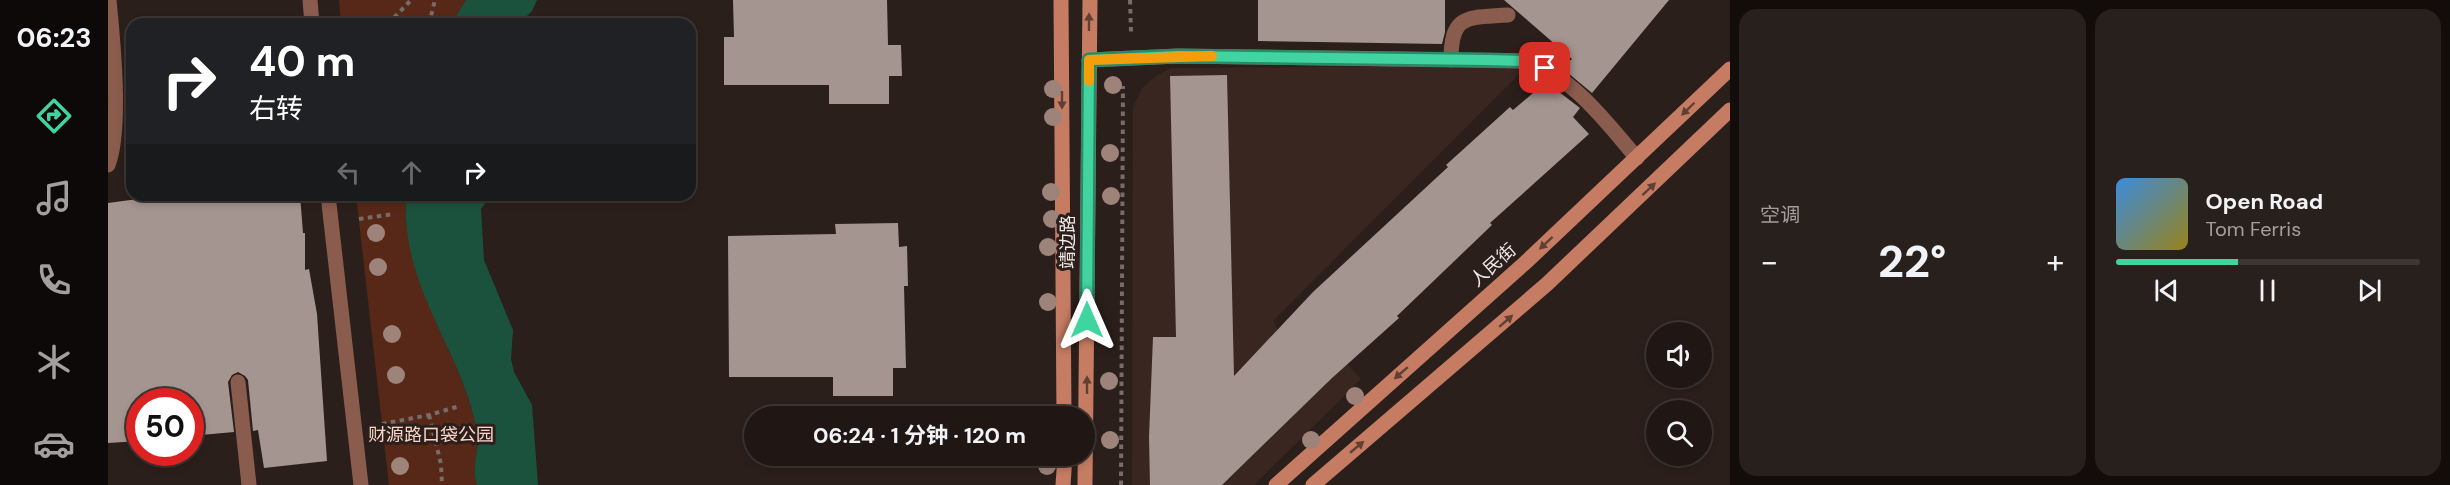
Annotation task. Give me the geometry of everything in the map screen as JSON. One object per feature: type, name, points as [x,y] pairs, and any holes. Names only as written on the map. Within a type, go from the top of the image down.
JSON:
[{"type":"main road","name":"靖边路","points":[[1061,0],[1064,406]]},
{"type":"main road","name":"靖边路","points":[[1085,485],[1090,0]]},
{"type":"main road","name":"人民街","points":[[1276,485],[1526,262],[1730,69]]},
{"type":"main road","points":[[1313,485],[1547,284],[1730,110]]},
{"type":"main road","points":[[1063,485],[1064,466]]},
{"type":"street","points":[[108,0],[114,62],[114,128],[113,152],[108,165]]},
{"type":"street","points":[[310,0],[312,18]]},
{"type":"street","points":[[1451,60],[1451,37],[1458,25],[1470,18],[1508,15]]},
{"type":"street","points":[[1089,60],[1178,56],[1524,61],[1545,68],[1570,86],[1637,158]]},
{"type":"street","points":[[329,201],[361,485]]},
{"type":"street","points":[[238,382],[249,485]]},
{"type":"path","points":[[394,18],[411,0]]},
{"type":"path","points":[[430,18],[435,0]]},
{"type":"path","points":[[1120,485],[1123,84],[1131,58]]},
{"type":"path","points":[[349,221],[394,214]]},
{"type":"path","points":[[373,425],[429,416],[460,406]]},
{"type":"path","points":[[429,416],[441,464],[442,485]]},
{"type":"shaded area","points":[[466,0],[537,0],[532,11],[525,18],[455,18]]},
{"type":"shaded area","points":[[1480,66],[1525,68],[1273,321],[1278,330],[1310,326],[1361,379],[1254,485],[1132,485],[1133,107],[1142,88],[1157,75],[1171,68]]},
{"type":"shaded area","points":[[406,201],[487,201],[481,209],[484,260],[513,330],[511,359],[514,372],[532,405],[538,485],[477,485],[475,471],[478,438],[469,401],[422,288],[412,259],[407,228]]},
{"type":"green space","points":[[339,0],[466,0],[455,18],[340,18]]},
{"type":"green space","name":"财源路口袋公园","points":[[357,201],[406,201],[407,227],[412,257],[433,315],[469,401],[478,438],[475,471],[477,485],[389,485]]},
{"type":"building","points":[[733,0],[887,0],[888,45],[901,45],[902,76],[889,76],[889,104],[829,104],[829,85],[724,85],[724,37],[734,37]]},
{"type":"building","points":[[1258,0],[1445,0],[1445,32],[1442,44],[1258,41]]},
{"type":"building","points":[[1504,0],[1669,0],[1592,93],[1562,68],[1572,59]]},
{"type":"building","points":[[1227,75],[1234,376],[1313,292],[1448,167],[1446,165],[1510,107],[1513,110],[1546,82],[1580,108],[1573,117],[1589,134],[1490,223],[1492,225],[1397,316],[1399,318],[1332,378],[1222,485],[1150,485],[1149,437],[1153,337],[1176,337],[1170,76]]},
{"type":"building","points":[[126,201],[300,201],[303,233],[305,233],[305,270],[309,269],[317,314],[327,461],[264,468],[258,430],[253,431],[248,380],[238,372],[232,375],[228,382],[234,432],[204,435],[204,388],[126,388],[126,442],[108,443],[108,203]]},
{"type":"building","points":[[898,223],[899,247],[907,246],[908,286],[904,286],[906,368],[893,368],[893,396],[833,396],[833,377],[729,377],[728,236],[836,234],[835,224]]},
{"type":"slow traffic","points":[[1089,81],[1089,60],[1212,56]]},
{"type":"route","points":[[1087,320],[1089,60],[1178,56],[1487,60],[1524,61],[1545,68]]}]
